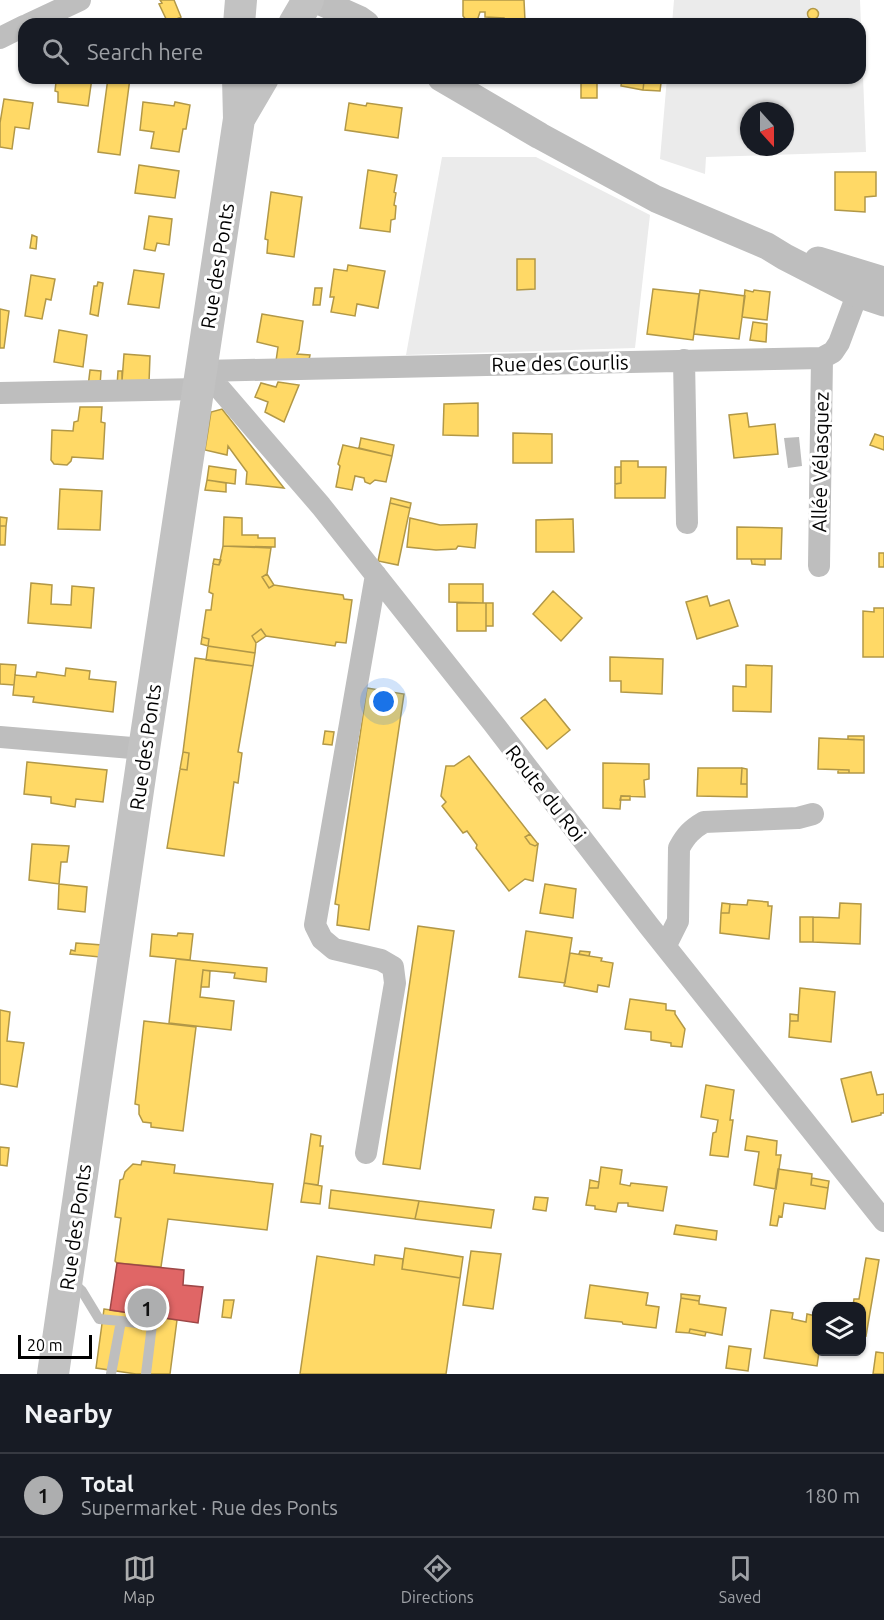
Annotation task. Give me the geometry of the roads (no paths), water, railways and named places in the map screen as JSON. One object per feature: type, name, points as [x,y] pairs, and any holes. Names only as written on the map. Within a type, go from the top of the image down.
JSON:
[{"type":"main road","points":[[240,18],[241,0]]},
{"type":"main road","points":[[298,18],[308,0]]},
{"type":"main road","name":"Rue des Ponts","points":[[53,1374],[239,120],[238,84]]},
{"type":"main road","name":"Rue des Ponts","points":[[239,120],[260,84]]},
{"type":"street","points":[[42,18],[80,0]]},
{"type":"street","points":[[316,0],[357,18]]},
{"type":"street","points":[[0,38],[18,29]]},
{"type":"street","points":[[451,84],[540,136],[656,199],[767,246],[785,257],[869,283],[884,303]]},
{"type":"street","points":[[822,358],[833,352],[839,343],[869,283]]},
{"type":"street","name":"Rue des Courlis","points":[[0,393],[200,380],[684,360],[822,358]]},
{"type":"street","name":"Allée Vélasquez","points":[[819,566],[822,358]]},
{"type":"street","points":[[684,360],[687,523]]},
{"type":"street","name":"Route du Roi","points":[[200,380],[221,390],[321,506],[884,1221]]},
{"type":"street","points":[[366,1153],[395,983],[393,967],[381,960],[334,949],[322,939],[315,925],[376,575]]},
{"type":"street","points":[[0,737],[144,749]]},
{"type":"street","points":[[666,945],[678,921],[680,848],[692,829],[704,822],[798,818],[813,814]]},
{"type":"lane","points":[[67,1278],[82,1291],[99,1318],[152,1325],[146,1374]]},
{"type":"lane","points":[[111,1374],[121,1321]]},
{"type":"place","name":"Total","points":[[147,1308]]}]
